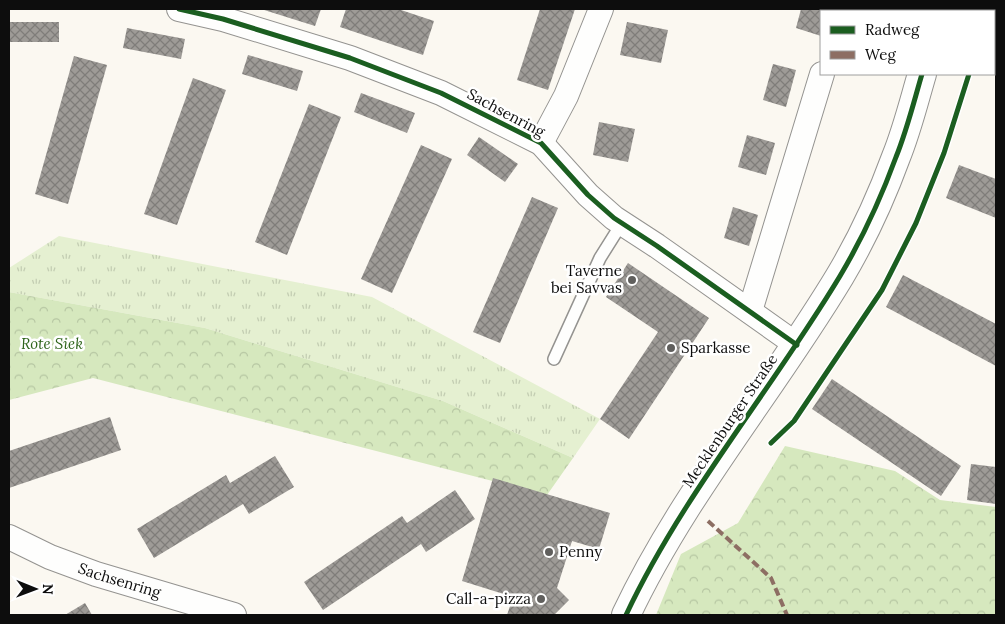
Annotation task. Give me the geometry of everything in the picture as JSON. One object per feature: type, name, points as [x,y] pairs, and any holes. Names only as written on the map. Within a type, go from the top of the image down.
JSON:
[{"type":"street","name":"Sachsenring","points":[[178,9],[223,19],[350,58],[441,93],[540,143],[588,195],[622,223],[797,345]]},
{"type":"street","points":[[540,143],[566,96],[601,9]]},
{"type":"street","points":[[989,9],[996,10]]},
{"type":"street","points":[[750,311],[822,75]]},
{"type":"street","name":"Mecklenburger Straße","points":[[626,615],[643,579],[666,540],[797,345],[841,275],[874,211],[897,156],[922,75]]},
{"type":"street","name":"Sachsenring","points":[[9,537],[57,560],[96,574],[234,615]]},
{"type":"lane","points":[[554,359],[600,258],[622,223]]},
{"type":"green space","points":[[59,236],[372,297],[600,419],[573,458],[443,401],[205,328],[9,292],[9,268]]},
{"type":"green space","name":"Rote Siek","points":[[9,292],[205,328],[443,401],[573,458],[547,495],[93,378],[9,400]]},
{"type":"green space","points":[[785,446],[895,471],[940,500],[996,507],[996,615],[656,615],[681,554],[738,523]]},
{"type":"building","points":[[261,9],[321,9],[315,26]]},
{"type":"building","points":[[346,9],[398,9],[434,21],[423,55],[340,27]]},
{"type":"building","points":[[540,9],[575,9],[548,90],[517,80]]},
{"type":"building","points":[[801,9],[830,9],[820,10],[820,36],[796,28]]},
{"type":"building","points":[[9,22],[59,22],[59,42],[9,42]]},
{"type":"building","points":[[627,22],[668,30],[661,63],[620,55]]},
{"type":"building","points":[[127,28],[185,39],[181,59],[123,48]]},
{"type":"building","points":[[248,55],[303,71],[297,91],[242,74]]},
{"type":"building","points":[[74,56],[107,65],[68,204],[35,194]]},
{"type":"building","points":[[773,64],[796,70],[786,107],[763,100]]},
{"type":"building","points":[[193,78],[226,90],[177,225],[144,214]]},
{"type":"building","points":[[361,93],[415,113],[407,133],[354,112]]},
{"type":"building","points":[[309,104],[341,117],[287,255],[255,242]]},
{"type":"building","points":[[599,122],[635,129],[628,162],[593,155]]},
{"type":"building","points":[[747,135],[775,143],[766,175],[738,167]]},
{"type":"building","points":[[479,137],[518,164],[505,182],[467,155]]},
{"type":"building","points":[[421,145],[452,159],[392,293],[361,279]]},
{"type":"building","points":[[959,165],[996,179],[996,218],[946,198]]},
{"type":"building","points":[[532,197],[558,208],[500,343],[473,332]]},
{"type":"building","points":[[733,207],[758,215],[749,246],[724,238]]},
{"type":"building","points":[[628,263],[709,318],[629,439],[600,419],[658,332],[606,297]]},
{"type":"building","points":[[903,275],[996,324],[996,366],[886,307]]},
{"type":"building","points":[[832,379],[961,466],[941,496],[812,409]]},
{"type":"building","points":[[110,417],[121,450],[9,488],[9,451]]},
{"type":"building","points":[[275,456],[294,487],[249,514],[243,504],[154,558],[137,529],[226,475],[230,483]]},
{"type":"building","points":[[971,464],[996,467],[996,504],[967,500]]},
{"type":"building","points":[[493,478],[610,513],[599,549],[572,541],[557,588],[569,600],[554,615],[507,615],[513,597],[462,581]]},
{"type":"building","points":[[455,490],[475,519],[426,552],[421,544],[323,610],[304,582],[402,516],[407,523]]},
{"type":"building","points":[[85,603],[92,615],[65,615]]},
{"type":"marked path","points":[[708,521],[771,578],[787,615]]},
{"type":"cycle path","points":[[179,9],[223,19],[350,58],[441,93],[541,143],[588,195],[614,218],[657,246],[797,345]]},
{"type":"cycle path","points":[[626,615],[674,527],[728,443],[813,319],[856,248],[871,218],[904,136],[922,75]]},
{"type":"cycle path","points":[[771,443],[794,421],[882,290],[916,223],[944,153],[969,75]]},
{"type":"place","name":"Taverne bei Savvas","points":[[632,280]]},
{"type":"place","name":"Sparkasse","points":[[671,348]]},
{"type":"place","name":"Penny","points":[[549,552]]},
{"type":"place","name":"Call-a-pizza","points":[[541,599]]}]
